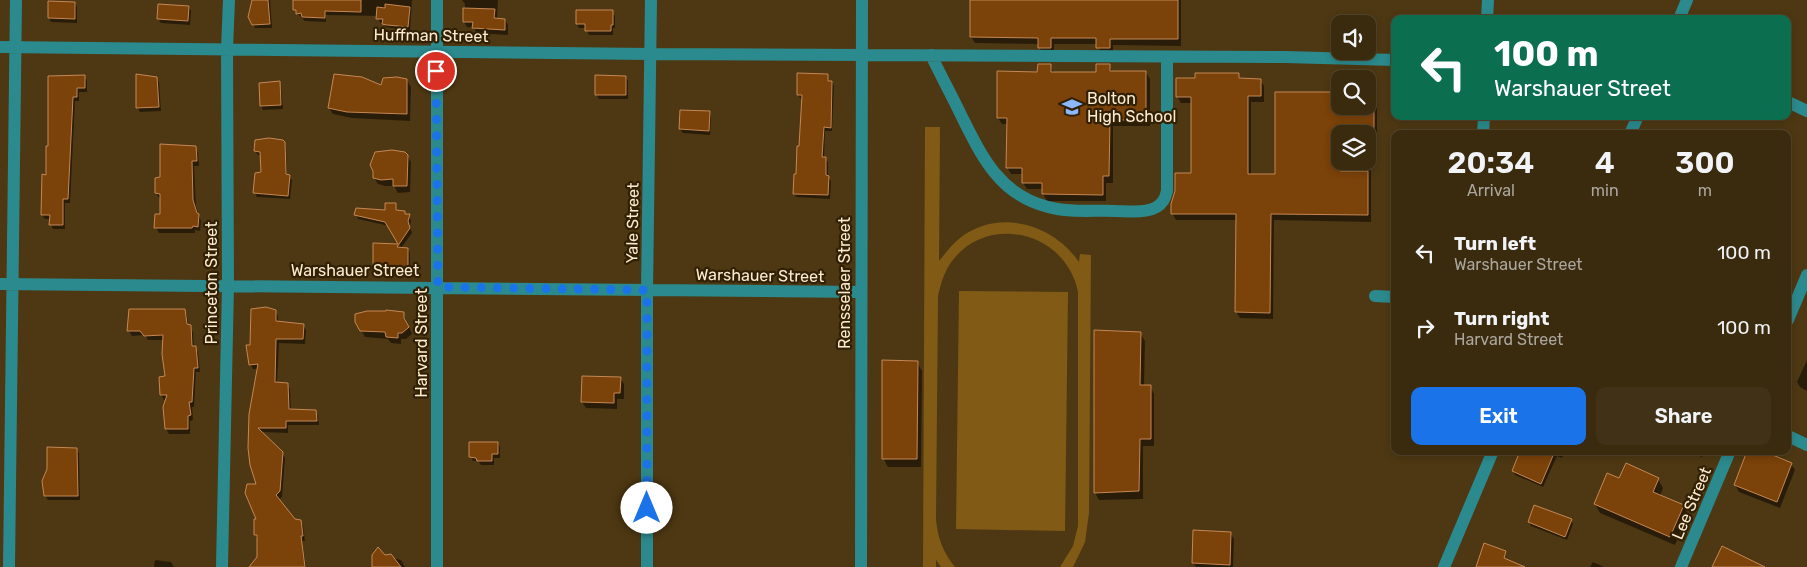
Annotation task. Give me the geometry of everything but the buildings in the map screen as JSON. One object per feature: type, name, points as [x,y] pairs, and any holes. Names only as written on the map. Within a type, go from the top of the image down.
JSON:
[{"type":"street","points":[[9,567],[6,284],[16,0]]},
{"type":"street","name":"Princeton Street","points":[[222,567],[228,285],[228,0]]},
{"type":"street","name":"Harvard Street","points":[[437,0],[437,567]]},
{"type":"street","name":"Yale Street","points":[[647,567],[647,290],[651,0]]},
{"type":"street","name":"Rensselaer Street","points":[[860,567],[862,0]]},
{"type":"street","points":[[1487,15],[1488,0]]},
{"type":"street","points":[[1681,15],[1687,0]]},
{"type":"street","name":"Huffman Street","points":[[0,47],[650,54],[1285,57],[1391,60]]},
{"type":"street","points":[[931,55],[983,158],[998,178],[1014,192],[1030,201],[1049,208],[1141,211],[1153,209],[1163,202],[1167,191],[1167,56]]},
{"type":"street","points":[[1791,103],[1807,111]]},
{"type":"street","points":[[1791,313],[1807,275]]},
{"type":"street","name":"Warshauer Street","points":[[6,284],[861,292]]},
{"type":"street","points":[[1375,296],[1391,296]]},
{"type":"street","points":[[1791,437],[1807,445]]},
{"type":"street","points":[[1482,455],[1482,476]]},
{"type":"street","points":[[1444,567],[1490,455]]},
{"type":"street","name":"Lee Street","points":[[1681,567],[1728,455]]},
{"type":"shaded area","points":[[925,127],[940,127],[939,261],[957,240],[975,229],[991,224],[1008,222],[1024,224],[1055,238],[1079,262],[1080,254],[1091,255],[1089,513],[1085,542],[1073,567],[1060,567],[1073,546],[1078,526],[1078,292],[1070,271],[1057,254],[1041,242],[1021,235],[1001,234],[981,239],[963,249],[948,267],[938,296],[936,520],[942,545],[955,567],[941,567],[936,560],[936,567],[923,567]]},
{"type":"shaded area","points":[[959,291],[1068,292],[1065,531],[956,529]]},
{"type":"place","name":"Bolton High School","points":[[1072,107]]},
{"type":"route","points":[[436,71],[438,287],[647,290],[647,508]]}]
